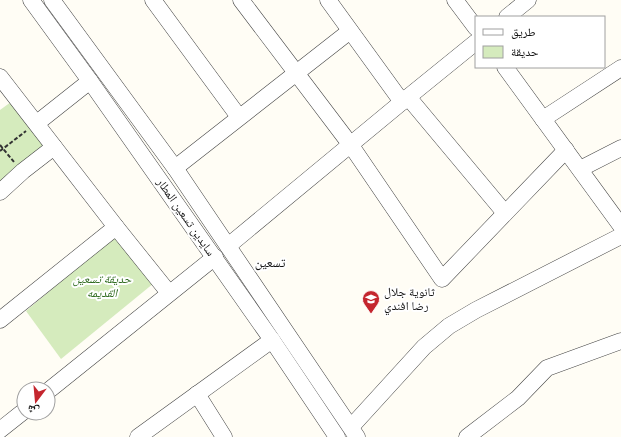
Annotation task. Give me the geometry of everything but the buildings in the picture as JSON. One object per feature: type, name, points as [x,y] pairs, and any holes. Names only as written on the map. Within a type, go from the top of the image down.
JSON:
[{"type":"street","name":"سايدين تسعين المطار","points":[[32,0],[215,257],[337,437]]},
{"type":"street","name":"سايدين تسعين المطار","points":[[52,0],[175,168],[354,432]]},
{"type":"street","points":[[153,0],[239,117]]},
{"type":"street","points":[[241,0],[350,144],[442,279],[566,150]]},
{"type":"street","points":[[328,0],[350,31],[405,99],[505,213]]},
{"type":"street","points":[[455,0],[475,27]]},
{"type":"street","points":[[508,16],[528,0]]},
{"type":"street","points":[[175,168],[350,31]]},
{"type":"street","points":[[228,246],[350,144],[475,43]]},
{"type":"street","points":[[506,68],[621,226]]},
{"type":"street","points":[[543,119],[621,68]]},
{"type":"street","points":[[0,76],[5,94],[36,123],[169,293]]},
{"type":"street","points":[[36,123],[90,81]]},
{"type":"street","points":[[125,130],[140,119]]},
{"type":"street","points":[[0,192],[23,171],[54,147]]},
{"type":"street","points":[[580,170],[621,148]]},
{"type":"street","points":[[0,320],[116,227]]},
{"type":"street","points":[[354,432],[424,347],[449,326],[476,310],[621,236]]},
{"type":"street","points":[[56,385],[215,257]]},
{"type":"street","points":[[138,437],[272,340]]},
{"type":"street","points":[[466,437],[518,398],[547,368],[621,341]]},
{"type":"street","points":[[197,394],[224,437]]},
{"type":"street","points":[[0,430],[16,417]]},
{"type":"path","points":[[0,151],[36,123]]},
{"type":"path","points":[[0,145],[23,171]]},
{"type":"green space","points":[[11,102],[46,146],[0,186],[0,110]]},
{"type":"green space","name":"حديقة تسعين القديمه","points":[[117,234],[154,283],[61,359],[26,311]]},
{"type":"place","name":"ثانوية جلال رضا افندي","points":[[371,314]]},
{"type":"district","name":"تسعین","points":[[270,262]]}]
